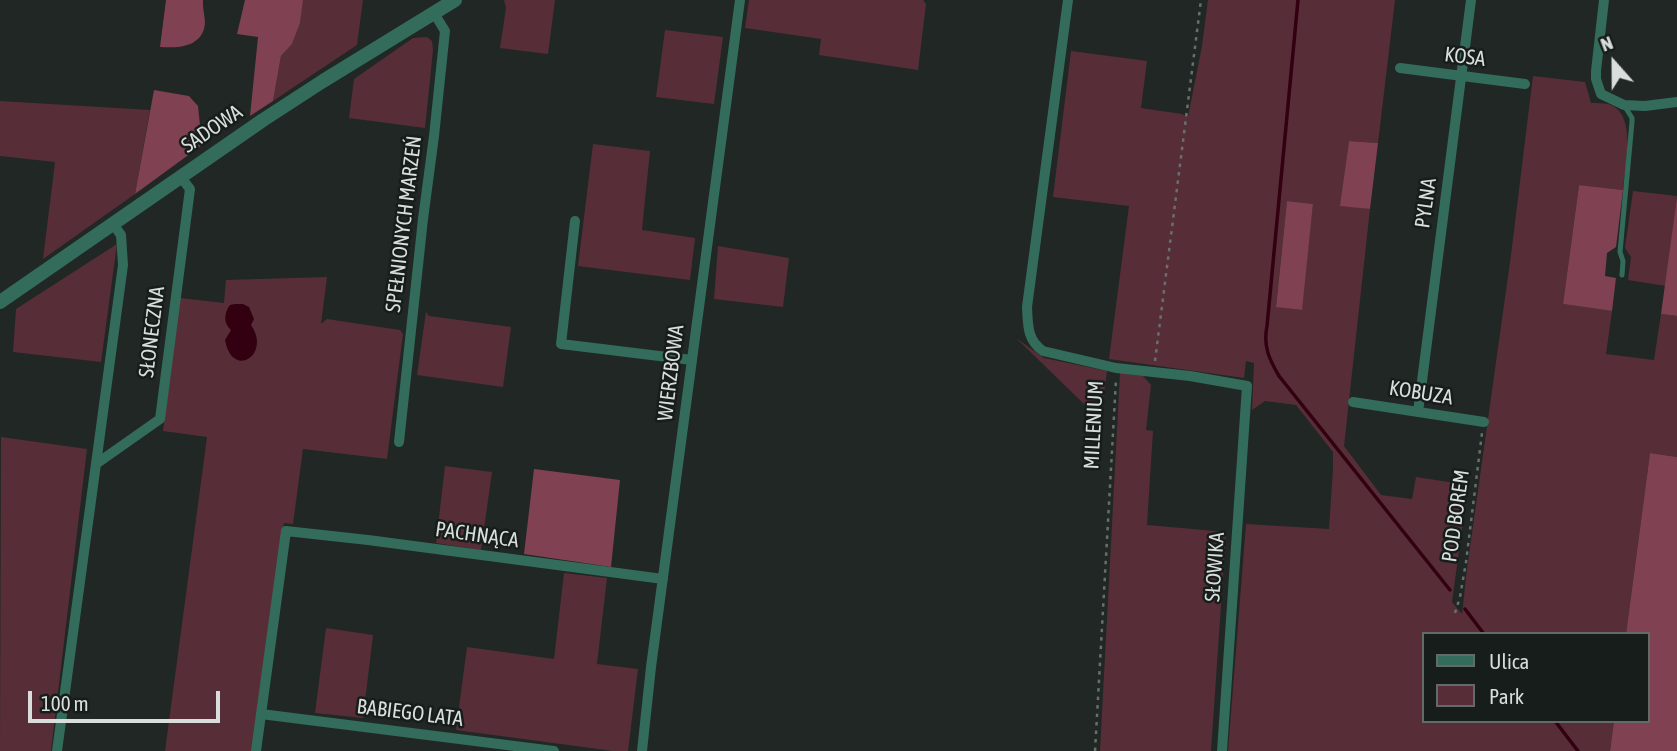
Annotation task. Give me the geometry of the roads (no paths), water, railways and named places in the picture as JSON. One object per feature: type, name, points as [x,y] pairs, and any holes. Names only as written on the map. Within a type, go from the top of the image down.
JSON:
[{"type":"street","name":"SADOWA","points":[[0,302],[323,80],[455,0]]},
{"type":"street","name":"WIERZBOWA","points":[[642,751],[740,0]]},
{"type":"street","name":"MILLENIUM","points":[[1068,0],[1027,307],[1031,341],[1043,351],[1116,368],[1247,386]]},
{"type":"street","name":"PYLNA","points":[[1418,412],[1471,0]]},
{"type":"street","points":[[1604,0],[1595,71],[1601,94],[1625,105],[1645,106],[1677,102]]},
{"type":"street","name":"SPEŁNIONYCH MARZEŃ","points":[[399,442],[445,31],[434,13]]},
{"type":"street","name":"KOSA","points":[[1400,68],[1525,84]]},
{"type":"street","name":"SŁONECZNA","points":[[96,464],[160,419],[190,189],[180,176]]},
{"type":"street","points":[[575,221],[561,344],[692,360]]},
{"type":"street","name":"SŁONECZNA","points":[[57,751],[123,265],[121,235],[113,224]]},
{"type":"street","name":"SŁOWIKA","points":[[1222,751],[1247,386]]},
{"type":"street","name":"KOBUZA","points":[[1353,402],[1484,422]]},
{"type":"street","name":"PACHNĄCA","points":[[261,714],[286,530],[663,579]]},
{"type":"street","points":[[256,751],[261,714]]},
{"type":"street","name":"BABIEGO LATA","points":[[261,714],[554,751]]},
{"type":"lane","points":[[1622,275],[1623,261],[1620,252],[1632,122],[1625,105]]},
{"type":"waterway","points":[[1298,0],[1266,333],[1268,352],[1279,376],[1450,590]]},
{"type":"waterway","points":[[1465,609],[1482,632]]},
{"type":"waterway","points":[[1557,723],[1578,751]]}]
